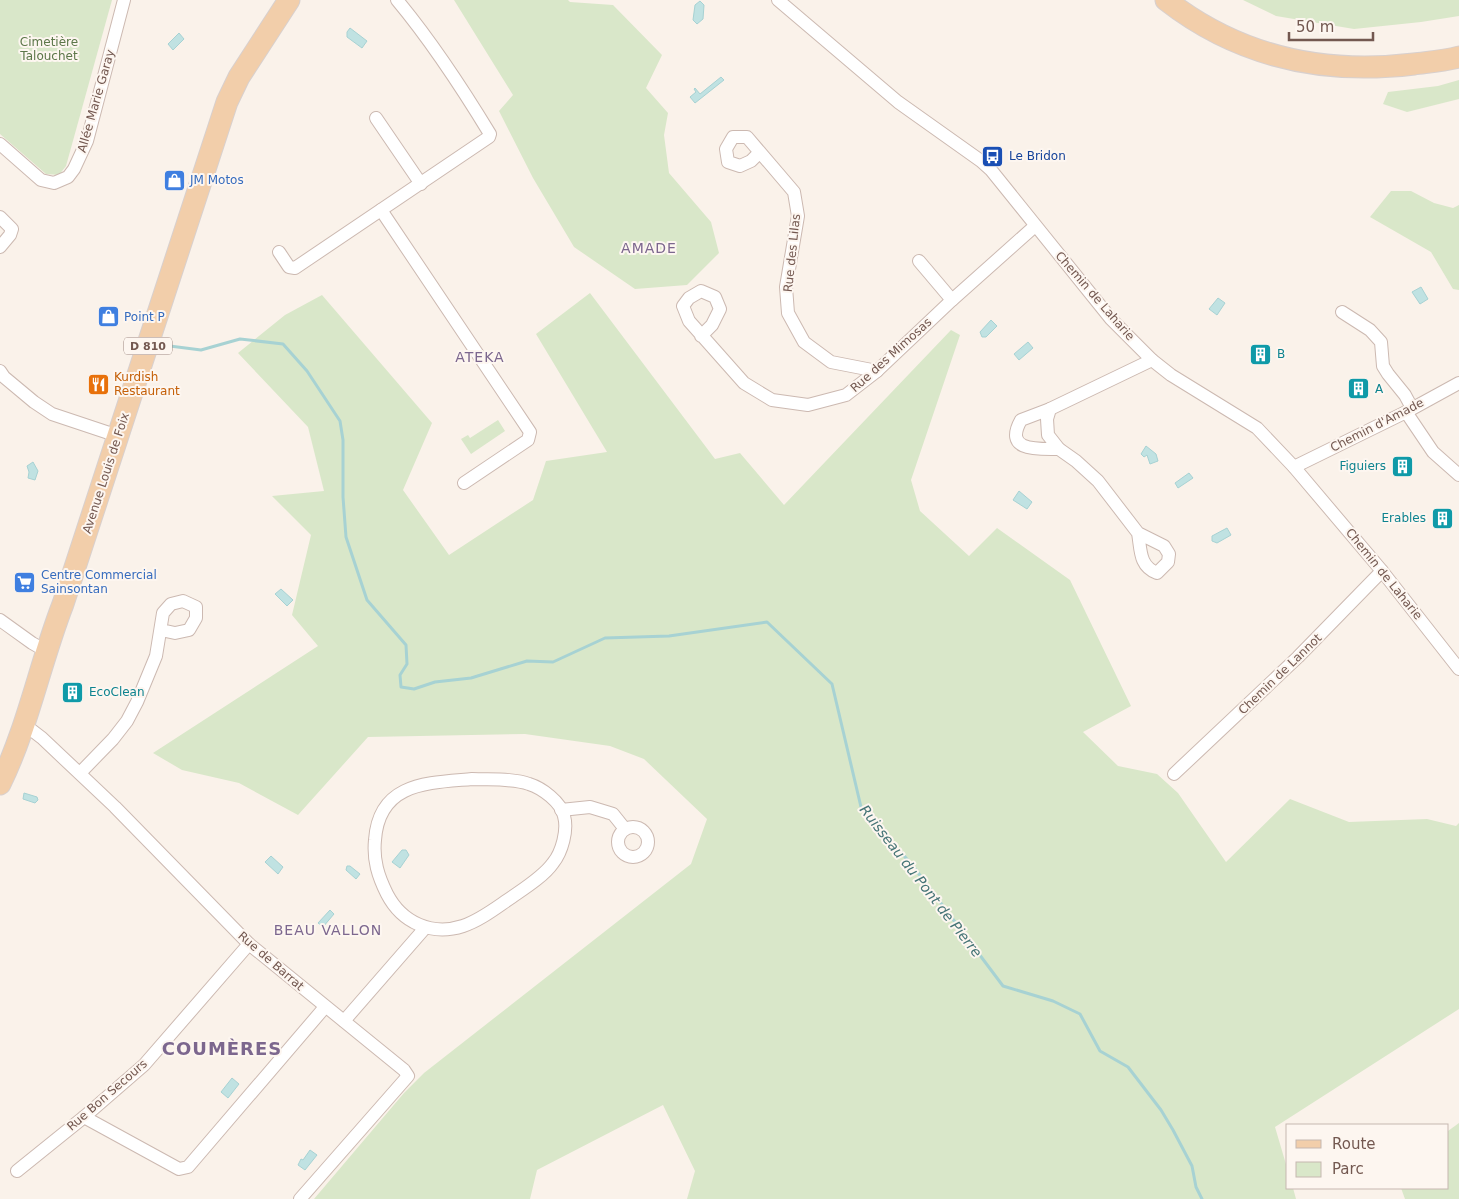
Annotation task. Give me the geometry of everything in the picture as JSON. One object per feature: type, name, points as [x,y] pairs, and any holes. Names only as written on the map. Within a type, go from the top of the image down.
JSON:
[{"type":"main road","name":"Avenue Louis de Foix","points":[[0,784],[24,724],[46,650],[63,604],[227,102],[239,77],[289,0]]},
{"type":"main road","points":[[1166,0],[1202,24],[1237,43],[1280,57],[1308,63],[1346,68],[1385,67],[1459,57]]},
{"type":"main road","points":[[1421,63],[1459,49]]},
{"type":"street","name":"Allée Marie Garay","points":[[0,144],[41,180],[54,183],[68,177],[74,169],[87,141],[124,0]]},
{"type":"street","points":[[279,252],[289,267],[295,268],[487,140],[490,134],[457,81],[397,0]]},
{"type":"street","name":"Chemin de Laharie","points":[[778,0],[898,102],[991,170],[1111,319],[1152,360],[1171,375],[1257,428],[1294,467],[1382,571],[1459,669]]},
{"type":"street","points":[[376,118],[421,184]]},
{"type":"street","name":"Rue des Lilas","points":[[760,152],[794,192],[798,216],[786,287],[788,313],[804,342],[830,362],[877,371]]},
{"type":"street","points":[[381,210],[530,432],[528,440],[464,483]]},
{"type":"street","points":[[0,217],[12,229],[10,235],[0,247]]},
{"type":"street","name":"Rue des Mimosas","points":[[701,336],[744,383],[772,400],[808,405],[846,396],[877,371],[952,300],[1035,226]]},
{"type":"street","points":[[919,261],[952,300]]},
{"type":"street","points":[[1342,312],[1370,330],[1381,342],[1383,366],[1405,395],[1409,410],[1433,452],[1459,474]]},
{"type":"street","points":[[1059,449],[1029,449],[1019,443],[1015,430],[1021,420],[1050,409],[1152,360]]},
{"type":"street","points":[[0,371],[4,377],[34,402],[52,414],[118,436]]},
{"type":"street","name":"Chemin d'Amade","points":[[1294,467],[1409,410],[1459,382]]},
{"type":"street","points":[[1050,409],[1046,419],[1048,435],[1059,449],[1076,461],[1098,481],[1138,533]]},
{"type":"street","name":"Chemin de Lannot","points":[[1174,774],[1298,657],[1382,571]]},
{"type":"street","points":[[0,620],[32,643],[46,650]]},
{"type":"street","points":[[80,773],[127,721],[145,685],[156,656],[161,630]]},
{"type":"street","name":"Rue de Barrat","points":[[24,724],[80,773],[115,807],[249,944],[404,1070],[408,1076],[300,1199]]},
{"type":"street","points":[[472,779],[529,784],[545,792],[564,815],[561,849],[553,864],[535,880],[490,912],[464,926],[445,930],[425,928],[404,917],[390,901],[375,863],[375,829],[391,800],[404,790],[421,784],[472,779]]},
{"type":"street","points":[[561,810],[590,807],[613,814],[625,829]]},
{"type":"street","points":[[344,1021],[425,928]]},
{"type":"street","name":"Rue Bon Secours","points":[[17,1171],[144,1065],[249,944]]},
{"type":"street","points":[[84,1117],[178,1169],[188,1167],[325,1007]]},
{"type":"green space","name":"Cimetière Talouchet","points":[[0,0],[112,0],[66,166],[59,175],[46,174],[0,134]]},
{"type":"green space","points":[[454,0],[568,0],[570,2],[613,5],[662,55],[646,88],[668,113],[664,135],[669,173],[711,222],[719,253],[687,285],[635,289],[574,247],[533,178],[499,111],[513,95]]},
{"type":"green space","points":[[1243,0],[1459,0],[1459,16],[1354,29],[1276,16]]},
{"type":"green space","points":[[1459,80],[1459,99],[1407,112],[1383,104],[1388,92],[1438,86]]},
{"type":"green space","points":[[1391,191],[1411,191],[1434,203],[1453,208],[1459,205],[1459,290],[1453,289],[1431,252],[1370,217]]},
{"type":"green space","points":[[590,293],[715,459],[740,453],[784,505],[951,330],[960,335],[911,480],[920,511],[969,556],[997,528],[1070,580],[1131,706],[1083,732],[1118,766],[1157,774],[1178,793],[1226,862],[1290,799],[1349,822],[1427,819],[1456,826],[1459,823],[1459,1009],[1275,1127],[1286,1164],[1286,1189],[1293,1189],[1296,1199],[687,1199],[695,1171],[663,1105],[537,1170],[530,1199],[314,1199],[404,1093],[424,1073],[691,864],[707,819],[644,759],[610,746],[525,734],[368,737],[298,815],[239,783],[182,770],[153,753],[318,646],[292,615],[311,535],[272,496],[324,491],[308,427],[238,353],[285,315],[322,295],[432,423],[403,490],[449,555],[533,500],[546,461],[607,452],[536,334]]},
{"type":"green space","points":[[498,420],[505,431],[471,454],[461,439],[468,435],[470,438]]},
{"type":"green space","points":[[1459,1123],[1459,1199],[1405,1199],[1401,1189],[1449,1189],[1449,1130]]},
{"type":"water","points":[[700,1],[704,5],[703,19],[697,24],[693,20],[695,5]]},
{"type":"water","points":[[350,28],[367,41],[362,48],[347,37],[347,32]]},
{"type":"water","points":[[179,33],[184,39],[173,50],[168,44]]},
{"type":"water","points":[[721,77],[724,80],[695,103],[690,97],[696,92],[695,88],[700,94]]},
{"type":"water","points":[[1421,287],[1428,299],[1420,304],[1412,292]]},
{"type":"water","points":[[1218,298],[1225,303],[1217,315],[1209,309]]},
{"type":"water","points":[[991,320],[997,326],[986,337],[982,337],[980,332]]},
{"type":"water","points":[[1028,342],[1033,348],[1019,360],[1014,354]]},
{"type":"water","points":[[1146,446],[1156,454],[1158,461],[1150,464],[1147,455],[1144,457],[1141,454]]},
{"type":"water","points":[[33,462],[38,471],[35,480],[28,478],[27,466]]},
{"type":"water","points":[[1189,473],[1193,478],[1178,488],[1175,483]]},
{"type":"water","points":[[1019,491],[1032,502],[1027,509],[1013,500]]},
{"type":"water","points":[[1227,528],[1231,535],[1217,543],[1212,541],[1212,536]]},
{"type":"water","points":[[281,589],[293,600],[287,606],[275,594]]},
{"type":"water","points":[[24,793],[37,797],[38,800],[35,803],[23,799]]},
{"type":"water","points":[[402,850],[406,850],[409,855],[400,868],[392,862]]},
{"type":"water","points":[[271,856],[283,867],[278,874],[265,862]]},
{"type":"water","points":[[347,866],[350,866],[360,874],[356,879],[346,870]]},
{"type":"water","points":[[330,910],[334,914],[323,927],[318,923]]},
{"type":"water","points":[[232,1078],[239,1084],[228,1098],[221,1092]]},
{"type":"water","points":[[310,1150],[317,1155],[305,1170],[298,1165]]},
{"type":"waterway","name":"Ruisseau du Pont de Pierre","points":[[162,345],[201,350],[240,339],[283,344],[307,371],[340,421],[343,440],[343,497],[346,537],[367,600],[406,645],[407,664],[400,675],[401,687],[414,689],[435,682],[471,678],[527,661],[553,662],[605,638],[669,636],[767,622],[832,684],[861,807],[913,866],[1003,986],[1053,1001],[1080,1014],[1100,1051],[1128,1067],[1161,1110],[1173,1130],[1192,1166],[1196,1187],[1202,1199]]},
{"type":"place","name":"Le Bridon","points":[[993,156]]},
{"type":"place","name":"JM Motos","points":[[174,180]]},
{"type":"place","name":"Point P","points":[[108,317]]},
{"type":"place","name":"B","points":[[1261,354]]},
{"type":"place","name":"Kurdish Restaurant","points":[[98,384]]},
{"type":"place","name":"A","points":[[1359,389]]},
{"type":"place","name":"Figuiers","points":[[1402,466]]},
{"type":"place","name":"Erables","points":[[1442,518]]},
{"type":"place","name":"Centre Commercial Sainsontan","points":[[25,582]]},
{"type":"place","name":"EcoClean","points":[[73,692]]},
{"type":"district","name":"AMADE","points":[[649,248]]},
{"type":"district","name":"ATEKA","points":[[480,357]]},
{"type":"district","name":"BEAU VALLON","points":[[328,930]]},
{"type":"district","name":"COUMÈRES","points":[[222,1048]]}]
